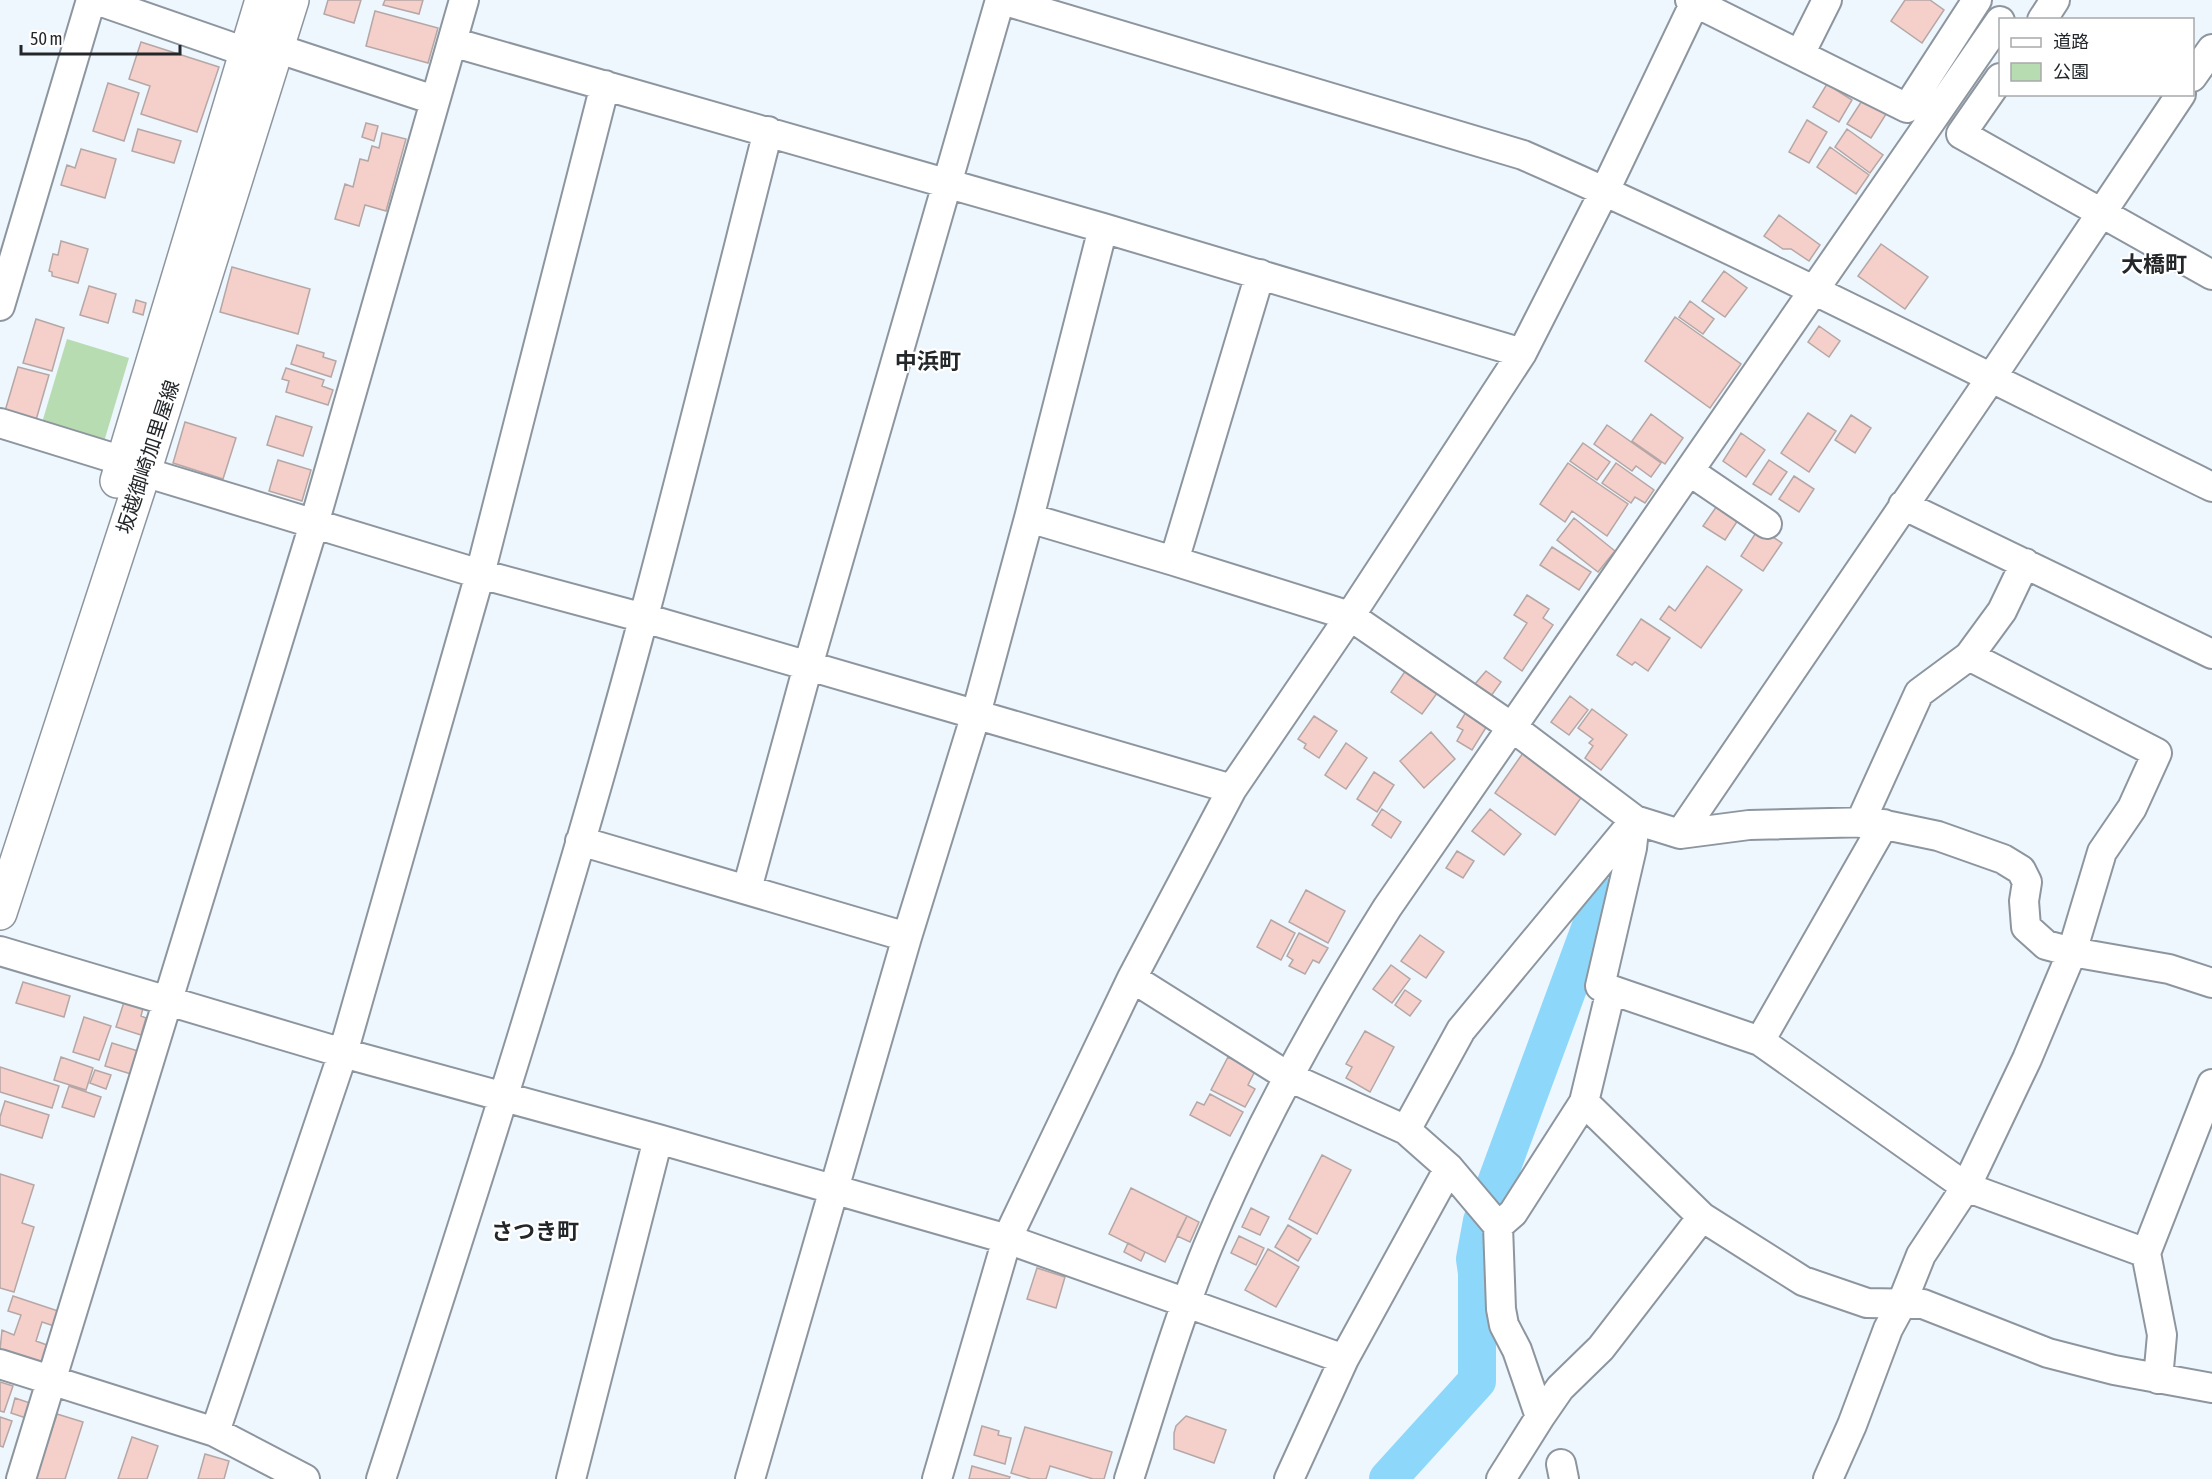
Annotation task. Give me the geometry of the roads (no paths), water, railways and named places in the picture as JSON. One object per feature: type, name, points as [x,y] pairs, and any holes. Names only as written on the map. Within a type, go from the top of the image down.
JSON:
[{"type":"main road","name":"坂越御崎加里屋線","points":[[261,50],[262,0]]},
{"type":"main road","name":"坂越御崎加里屋線","points":[[0,913],[261,50],[291,0]]},
{"type":"main road","name":"坂越御崎加里屋線","points":[[0,854],[134,467]]},
{"type":"street","points":[[0,306],[91,0]]},
{"type":"street","points":[[96,0],[434,100]]},
{"type":"street","points":[[21,1479],[314,524],[464,0]]},
{"type":"street","points":[[747,890],[808,666],[1001,0],[1523,155],[1813,290],[2212,487]]},
{"type":"street","points":[[1800,54],[1827,0]]},
{"type":"street","points":[[937,1479],[1007,1239],[1132,978],[1232,789],[1350,616],[1522,353],[1604,191],[1694,1],[1907,108],[1977,0]]},
{"type":"street","points":[[2002,18],[2015,0]]},
{"type":"street","points":[[2043,18],[2055,0]]},
{"type":"street","points":[[1128,1479],[1208,1247],[1289,1077],[1333,995],[1387,908],[1999,23]]},
{"type":"street","points":[[452,42],[1103,228],[1522,353]]},
{"type":"street","points":[[2194,76],[2212,49]]},
{"type":"street","points":[[1999,81],[1961,134],[2212,275]]},
{"type":"street","points":[[215,1432],[343,1053],[480,574],[605,85]]},
{"type":"street","points":[[1680,834],[1991,378],[2180,96]]},
{"type":"street","points":[[381,1479],[505,1097],[580,842],[644,618],[768,131]]},
{"type":"street","points":[[750,1479],[906,937],[976,714],[1103,228]]},
{"type":"street","points":[[1174,561],[1260,274]]},
{"type":"street","points":[[0,423],[314,524],[480,574],[644,618],[1232,789]]},
{"type":"street","points":[[1689,471],[1767,524]]},
{"type":"street","points":[[1903,505],[2212,654]]},
{"type":"street","points":[[1029,518],[1350,616],[1513,728],[1635,820],[1680,834],[1749,825],[1872,823],[1938,836],[2003,859],[2021,870],[2027,882],[2024,901],[2026,927],[2046,945],[2072,952],[2169,969],[2212,983]]},
{"type":"street","points":[[1761,1041],[1872,823],[1919,693],[1969,656],[2002,611],[2025,563]]},
{"type":"street","points":[[1828,1479],[1852,1425],[1888,1329],[1901,1305],[1921,1255],[1966,1187],[2026,1059],[2072,952],[2102,852],[2132,808],[2157,753],[1969,656]]},
{"type":"street","points":[[1635,820],[1632,848],[1600,986],[1761,1041],[1966,1187],[2146,1253]]},
{"type":"street","points":[[1406,1130],[1461,1030],[1635,820]]},
{"type":"street","points":[[580,842],[906,937]]},
{"type":"street","points":[[0,951],[343,1053],[1007,1239],[1344,1359]]},
{"type":"street","points":[[1132,978],[1289,1077],[1406,1130],[1449,1168],[1498,1226],[1503,1317],[1540,1417]]},
{"type":"street","points":[[1498,1226],[1513,1213],[1584,1102],[1611,990]]},
{"type":"street","points":[[2158,1379],[2162,1335],[2146,1253],[2212,1084]]},
{"type":"street","points":[[1584,1102],[1702,1217],[1803,1281],[1867,1303],[1923,1304],[2048,1353],[2114,1370],[2212,1388]]},
{"type":"street","points":[[571,1479],[658,1140]]},
{"type":"street","points":[[1289,1479],[1344,1359],[1449,1168]]},
{"type":"street","points":[[1501,1479],[1560,1389],[1600,1348],[1702,1217]]},
{"type":"street","points":[[0,1364],[51,1378],[215,1432],[305,1479]]},
{"type":"waterway","points":[[1388,1479],[1477,1381],[1475,1259],[1482,1221],[1602,896]]},
{"type":"district","name":"大橋町","points":[[2154,264]]},
{"type":"district","name":"中浜町","points":[[928,361]]},
{"type":"district","name":"さつき町","points":[[535,1231]]}]
